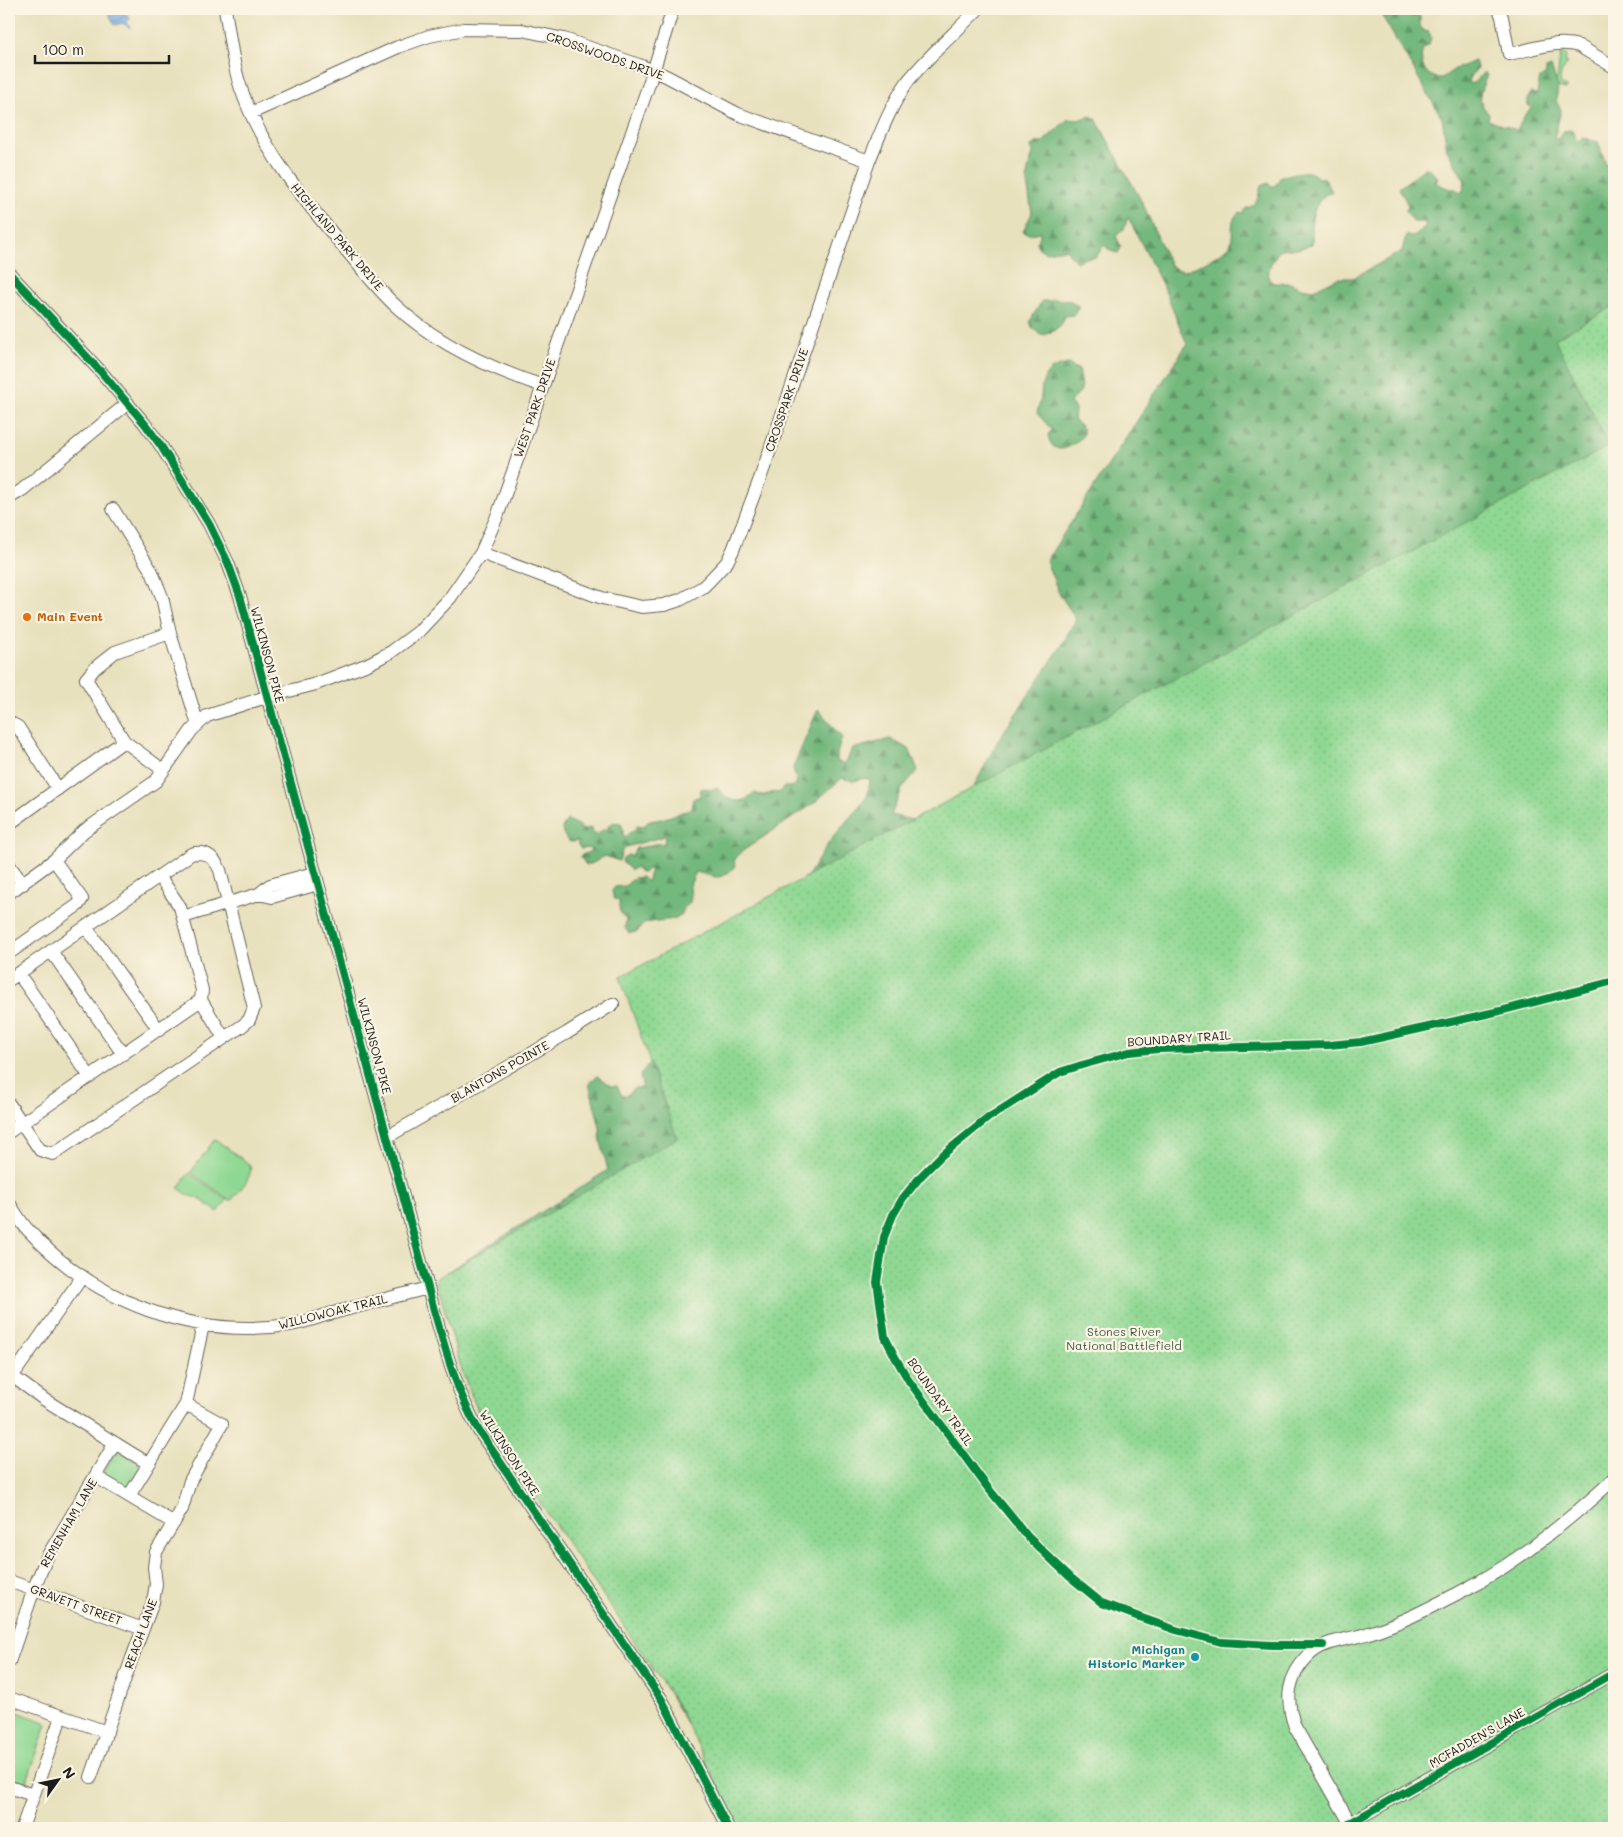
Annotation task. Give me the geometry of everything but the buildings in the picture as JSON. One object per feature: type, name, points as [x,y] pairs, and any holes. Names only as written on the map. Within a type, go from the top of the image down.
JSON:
[{"type":"street","name":"HIGHLAND PARK DRIVE","points":[[225,9],[236,69],[244,97],[273,156],[362,269],[397,307],[427,330],[458,349],[493,366],[543,386]]},
{"type":"street","name":"WEST PARK DRIVE","points":[[198,725],[207,716],[266,697],[316,684],[344,674],[391,652],[418,632],[441,609],[467,576],[481,553],[500,507],[673,9]]},
{"type":"street","name":"CROSSPARK DRIVE","points":[[481,553],[602,598],[642,607],[664,605],[680,600],[703,587],[711,580],[727,562],[733,550],[761,476],[882,128],[907,83],[978,9]]},
{"type":"street","points":[[1499,9],[1509,54],[1541,46],[1565,44],[1579,46],[1614,67]]},
{"type":"street","name":"CROSSWOODS DRIVE","points":[[251,113],[398,47],[429,36],[464,29],[522,30],[564,39],[653,71],[738,114],[869,161]]},
{"type":"street","name":"WILKINSON PIKE","points":[[9,273],[128,403],[160,446],[210,524],[223,550],[240,596],[266,697],[452,1373],[472,1419],[662,1700],[728,1828]]},
{"type":"street","points":[[9,498],[22,490],[128,403]]},
{"type":"street","points":[[9,893],[54,860],[84,831],[156,781],[198,725],[170,633],[162,597],[152,572],[113,509]]},
{"type":"street","points":[[163,770],[124,741],[86,679],[95,668],[115,652],[170,633]]},
{"type":"street","points":[[9,722],[18,727],[58,789]]},
{"type":"street","points":[[9,824],[124,741]]},
{"type":"street","points":[[9,1104],[40,1150],[53,1154],[249,1020],[254,1008],[220,870],[216,861],[204,853],[197,852],[191,854],[14,977],[90,1077]]},
{"type":"street","points":[[9,953],[78,905],[82,899],[54,860]]},
{"type":"street","points":[[9,864],[23,884]]},
{"type":"street","points":[[160,877],[175,898],[183,918],[202,990],[201,1000],[224,1038]]},
{"type":"street","points":[[183,918],[259,894],[272,897],[316,879]]},
{"type":"street","points":[[86,928],[159,1030]]},
{"type":"street","points":[[51,951],[123,1054]]},
{"type":"street","points":[[9,1132],[201,1000]]},
{"type":"street","name":"BLANTONS POINTE","points":[[387,1137],[567,1033],[613,1004]]},
{"type":"street","name":"WILLOWOAK TRAIL","points":[[9,1203],[28,1230],[82,1277],[111,1294],[148,1311],[203,1325],[242,1329],[290,1325],[428,1288]]},
{"type":"street","points":[[82,1277],[10,1379],[149,1464]]},
{"type":"street","points":[[130,1496],[186,1404],[203,1325]]},
{"type":"street","name":"REACH LANE","points":[[91,1777],[156,1592],[154,1559],[156,1552],[182,1509],[190,1481],[222,1424],[186,1404]]},
{"type":"street","name":"REMENHAM LANE","points":[[9,1662],[34,1590],[57,1539],[115,1443]]},
{"type":"street","points":[[95,1476],[174,1523]]},
{"type":"street","points":[[1352,1826],[1296,1727],[1289,1711],[1288,1695],[1299,1667],[1310,1654],[1323,1645],[1367,1634],[1398,1623],[1512,1562],[1567,1521],[1614,1479]]},
{"type":"street","name":"GRAVETT STREET","points":[[9,1581],[143,1629]]},
{"type":"street","name":"MCFADDEN'S LANE","points":[[1352,1826],[1614,1673]]},
{"type":"street","points":[[9,1698],[107,1732]]},
{"type":"street","points":[[22,1828],[61,1717]]},
{"type":"street","points":[[9,1787],[33,1796]]},
{"type":"green space","name":"Stones River National Battlefield","points":[[1378,9],[1410,9],[1409,13],[1411,16],[1420,16],[1420,26],[1424,31],[1429,32],[1431,37],[1429,45],[1423,49],[1423,65],[1432,76],[1442,78],[1455,69],[1475,61],[1477,68],[1468,80],[1470,84],[1475,82],[1484,72],[1487,75],[1482,87],[1480,100],[1489,114],[1488,120],[1517,130],[1526,113],[1532,108],[1528,105],[1531,92],[1537,94],[1540,78],[1546,74],[1546,69],[1551,67],[1558,87],[1556,101],[1561,110],[1554,139],[1558,139],[1563,131],[1574,131],[1575,140],[1578,141],[1583,138],[1598,142],[1606,165],[1614,163],[1614,972],[687,1725],[663,1683],[478,1411],[463,1374],[436,1279],[608,1170],[589,1083],[597,1076],[611,1086],[617,1086],[622,1096],[627,1095],[635,1088],[643,1088],[640,1076],[646,1067],[728,986],[803,883],[830,841],[867,797],[870,781],[867,778],[853,781],[842,778],[813,804],[741,852],[734,861],[735,866],[726,874],[713,877],[696,872],[690,885],[690,901],[682,914],[674,919],[644,923],[637,932],[629,933],[625,928],[626,919],[619,908],[619,900],[614,899],[612,891],[615,887],[625,886],[634,878],[642,877],[647,882],[651,869],[643,873],[636,867],[631,870],[622,862],[623,858],[628,855],[632,856],[636,848],[664,844],[665,836],[626,847],[622,851],[619,861],[605,856],[586,865],[580,856],[593,850],[581,849],[578,841],[571,842],[567,840],[562,828],[567,820],[580,826],[582,830],[591,828],[592,833],[598,835],[605,829],[608,830],[608,826],[611,824],[621,823],[623,836],[627,836],[637,826],[644,827],[649,821],[690,809],[693,799],[700,796],[701,789],[711,790],[716,787],[729,798],[736,801],[745,799],[755,793],[765,795],[779,793],[784,787],[791,787],[797,784],[793,768],[818,709],[842,738],[837,753],[837,761],[843,764],[847,761],[852,749],[890,739],[909,749],[918,770],[903,787],[891,815],[912,820],[973,788],[999,739],[1062,645],[1076,619],[1059,593],[1046,561],[1187,344],[1163,286],[1128,217],[1124,229],[1116,236],[1121,247],[1118,253],[1110,251],[1104,245],[1096,257],[1076,262],[1066,249],[1045,252],[1038,247],[1037,243],[1040,232],[1029,234],[1023,232],[1032,213],[1027,183],[1032,157],[1031,146],[1036,143],[1042,143],[1068,119],[1078,120],[1091,116],[1096,119],[1142,202],[1170,265],[1182,271],[1200,264],[1229,247],[1232,237],[1232,224],[1236,216],[1240,212],[1243,213],[1245,209],[1256,202],[1261,186],[1268,183],[1271,187],[1276,185],[1281,176],[1310,172],[1318,178],[1324,178],[1332,191],[1318,202],[1314,211],[1311,223],[1312,245],[1297,249],[1281,249],[1270,267],[1269,280],[1274,283],[1290,283],[1301,288],[1313,290],[1338,278],[1353,278],[1402,251],[1406,236],[1416,236],[1426,226],[1424,222],[1414,222],[1406,211],[1408,205],[1399,188],[1426,167],[1438,177],[1436,183],[1450,189],[1456,189],[1460,193],[1463,191],[1465,181],[1447,150],[1442,118]]},
{"type":"green space","points":[[1563,53],[1566,56],[1565,61],[1567,64],[1561,73],[1560,82],[1561,85],[1567,87],[1566,89],[1555,84],[1561,54]]},
{"type":"green space","points":[[1053,299],[1071,301],[1079,307],[1074,315],[1065,316],[1062,323],[1056,329],[1040,335],[1032,327],[1030,321],[1042,301]]},
{"type":"green space","name":"Stones River National Battlefield","points":[[1614,306],[1614,1828],[739,1828],[678,1706],[478,1411],[463,1374],[436,1279],[677,1138],[620,977],[1609,446],[1555,339]]},
{"type":"green space","points":[[1068,364],[1079,370],[1082,386],[1080,392],[1070,402],[1075,409],[1074,420],[1083,428],[1083,435],[1074,444],[1058,449],[1050,442],[1048,434],[1052,430],[1037,413],[1041,401],[1044,378],[1055,368]]},
{"type":"green space","points":[[215,1139],[249,1164],[251,1168],[242,1188],[231,1201],[191,1172]]},
{"type":"green space","points":[[189,1173],[227,1200],[218,1212],[198,1198],[190,1196],[178,1188]]},
{"type":"green space","points":[[120,1451],[140,1465],[127,1488],[123,1488],[105,1477],[103,1472],[116,1452]]},
{"type":"green space","points":[[9,1709],[47,1724],[27,1781],[25,1782],[9,1777]]},
{"type":"water","points":[[116,9],[126,12],[130,19],[127,22],[130,28],[123,23],[115,25],[109,14]]},
{"type":"cycle path","points":[[9,273],[102,373],[145,424],[161,446],[209,524],[228,563],[240,596],[434,1310],[458,1387],[479,1431],[662,1700],[728,1828]]},
{"type":"cycle path","name":"BOUNDARY TRAIL","points":[[1323,1645],[1271,1645],[1221,1642],[1176,1630],[1139,1617],[1102,1603],[1070,1577],[1028,1537],[988,1488],[909,1381],[885,1337],[877,1282],[884,1237],[893,1215],[903,1198],[941,1156],[988,1118],[1060,1072],[1129,1052],[1158,1049],[1329,1045],[1361,1042],[1500,1011],[1614,981]]},
{"type":"cycle path","points":[[1350,1823],[1614,1673]]},
{"type":"place","name":"Main Event","points":[[27,617]]},
{"type":"place","name":"Michigan Historic Marker","points":[[1195,1657]]}]
